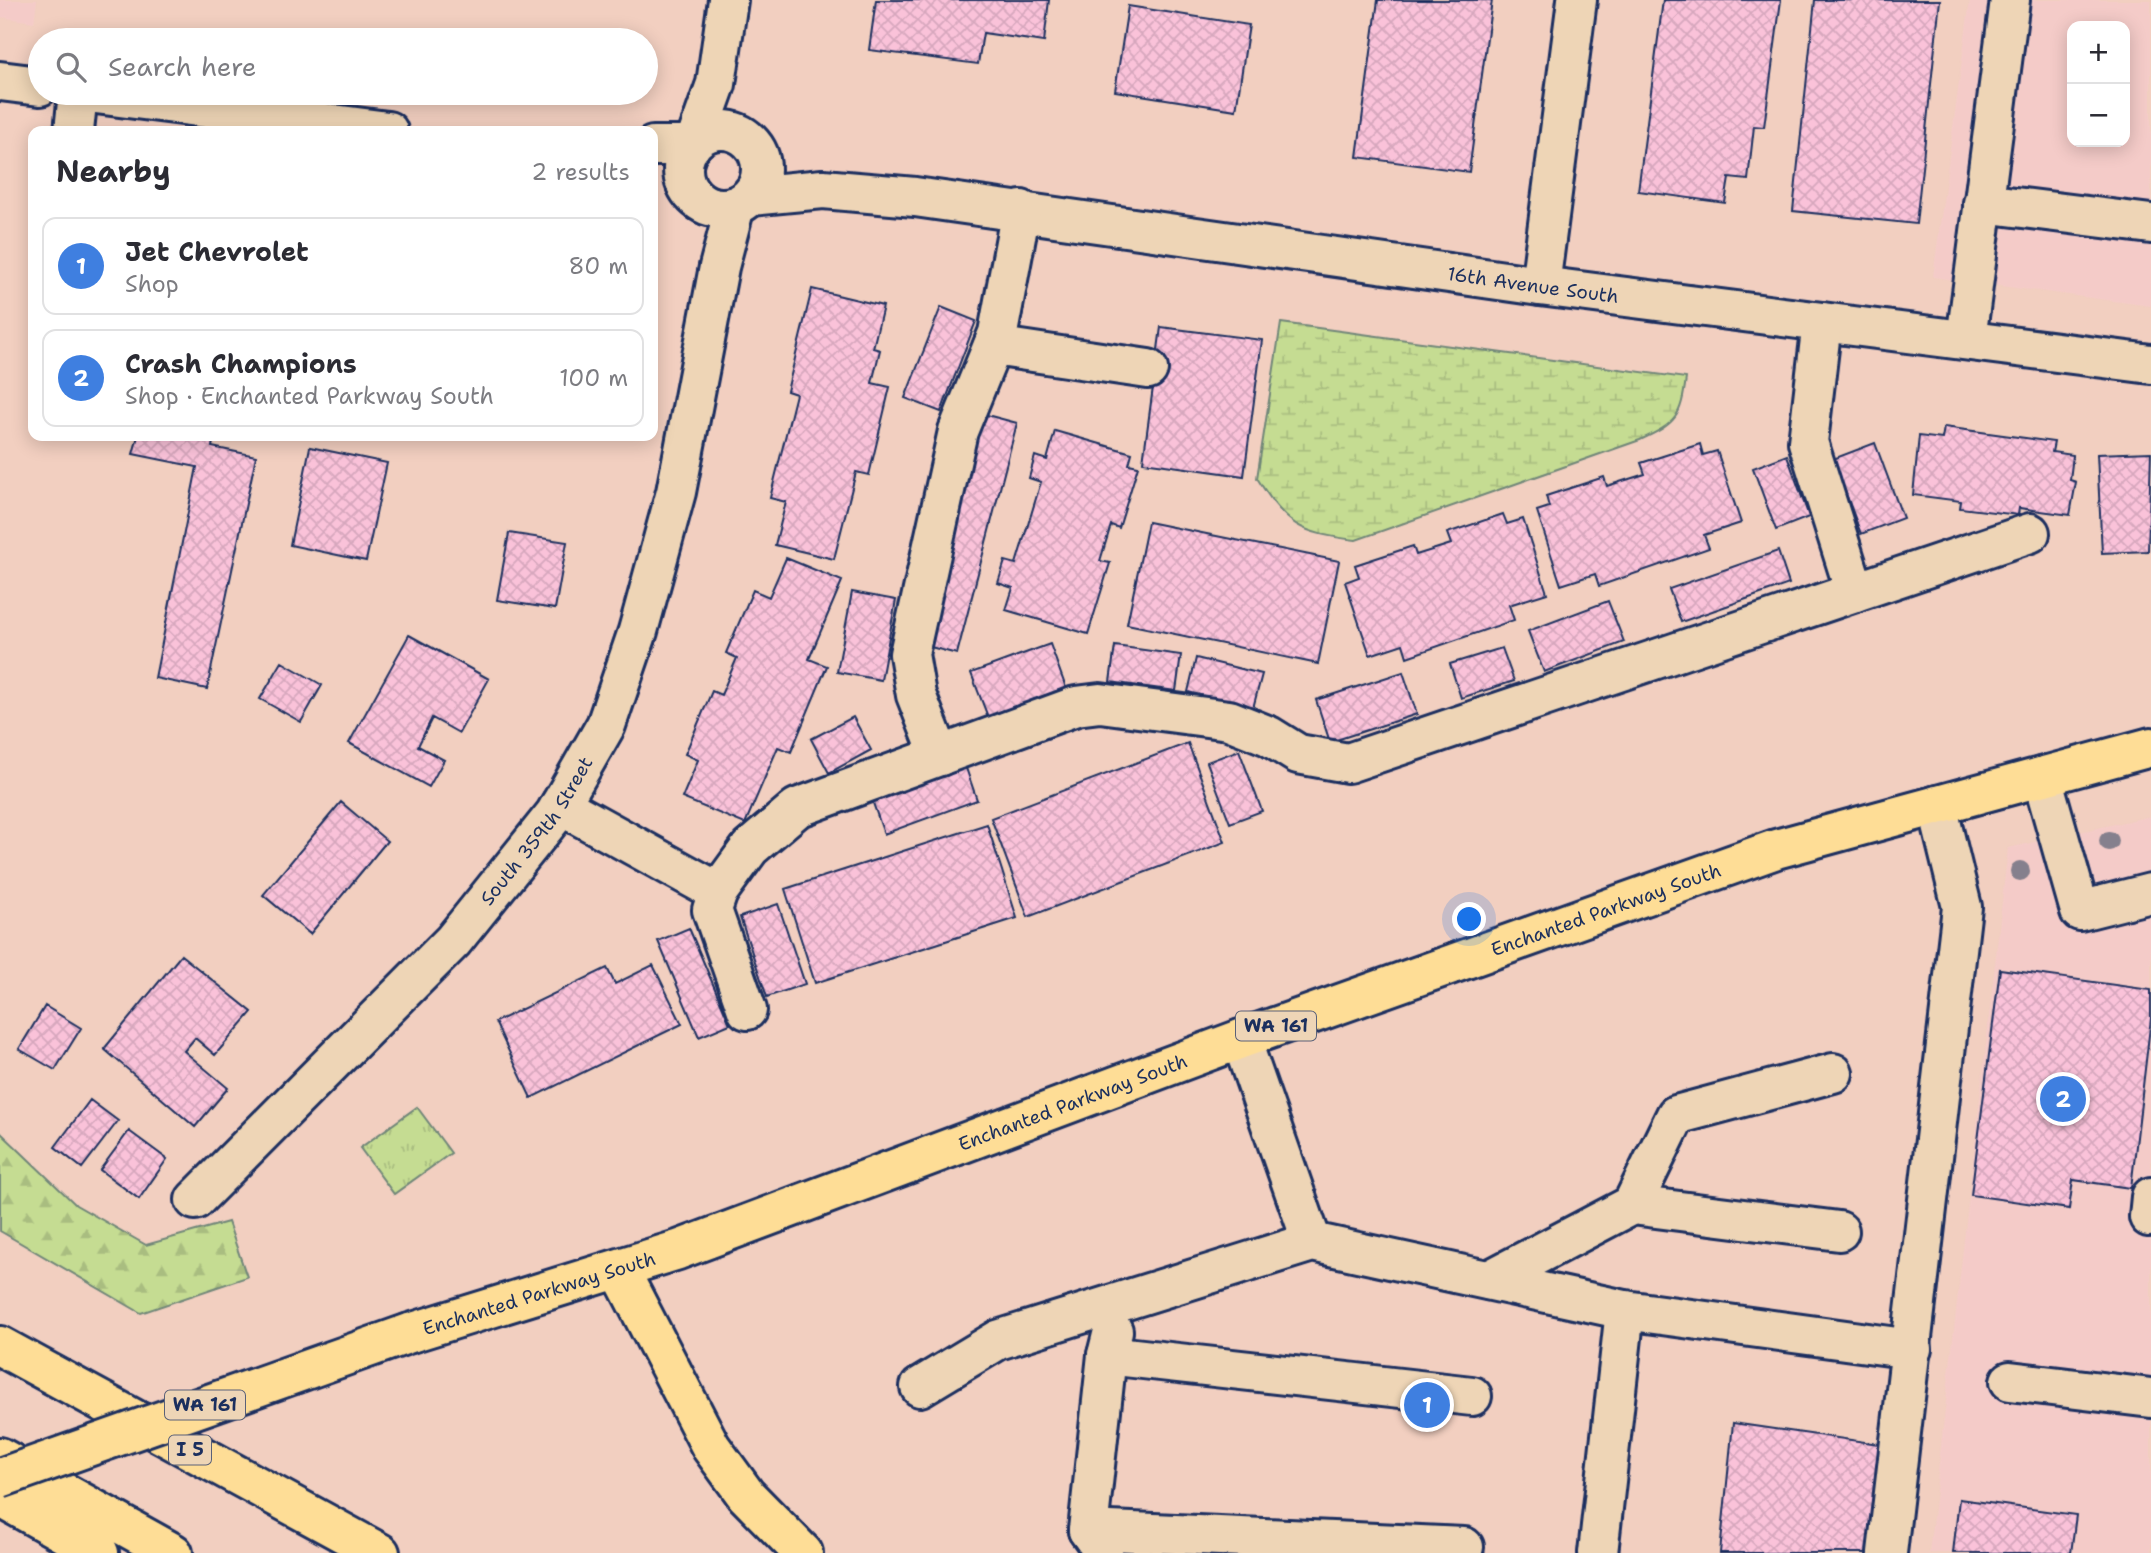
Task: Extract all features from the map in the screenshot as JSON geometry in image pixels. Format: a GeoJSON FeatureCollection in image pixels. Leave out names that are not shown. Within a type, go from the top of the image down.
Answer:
{"type":"FeatureCollection","features":[{"type":"Feature","properties":{"kind":"main road","name":"Enchanted Parkway South"},"geometry":{"type":"LineString","coordinates":[[0,1478],[410,1333],[720,1235],[1241,1039],[1776,849],[2151,747]]}},
{"type":"Feature","properties":{"kind":"main road"},"geometry":{"type":"LineString","coordinates":[[619,1269],[711,1447],[746,1495],[803,1553]]}},
{"type":"Feature","properties":{"kind":"main road","name":"I 5"},"geometry":{"type":"LineString","coordinates":[[0,1346],[380,1553]]}},
{"type":"Feature","properties":{"kind":"main road"},"geometry":{"type":"LineString","coordinates":[[0,1457],[173,1553]]}},
{"type":"Feature","properties":{"kind":"main road"},"geometry":{"type":"LineString","coordinates":[[0,1497],[99,1553]]}},
{"type":"Feature","properties":{"kind":"street"},"geometry":{"type":"LineString","coordinates":[[728,0],[716,84],[694,143],[682,166],[705,194],[760,178],[734,61],[738,0]]}},
{"type":"Feature","properties":{"kind":"street"},"geometry":{"type":"LineString","coordinates":[[1540,286],[1577,0]]}},
{"type":"Feature","properties":{"kind":"street"},"geometry":{"type":"LineString","coordinates":[[1966,340],[2010,0]]}},
{"type":"Feature","properties":{"kind":"street"},"geometry":{"type":"LineString","coordinates":[[0,81],[28,84]]}},
{"type":"Feature","properties":{"kind":"street"},"geometry":{"type":"LineString","coordinates":[[75,126],[77,105]]}},
{"type":"Feature","properties":{"kind":"street"},"geometry":{"type":"LineString","coordinates":[[183,105],[349,126]]}},
{"type":"Feature","properties":{"kind":"street"},"geometry":{"type":"LineString","coordinates":[[658,146],[694,143],[720,130],[752,147]]}},
{"type":"Feature","properties":{"kind":"street","name":"16th Avenue South"},"geometry":{"type":"LineString","coordinates":[[752,147],[806,172],[915,197]]}},
{"type":"Feature","properties":{"kind":"street","name":"16th Avenue South"},"geometry":{"type":"LineString","coordinates":[[705,194],[823,189],[915,197],[1540,286],[2151,364]]}},
{"type":"Feature","properties":{"kind":"street","name":"South 359th Street"},"geometry":{"type":"LineString","coordinates":[[195,1200],[453,941],[560,805],[606,725],[638,631],[676,492],[702,361],[705,194]]}},
{"type":"Feature","properties":{"kind":"street"},"geometry":{"type":"LineString","coordinates":[[1983,203],[2151,224]]}},
{"type":"Feature","properties":{"kind":"street"},"geometry":{"type":"LineString","coordinates":[[940,756],[916,695],[909,654],[958,431],[993,346],[1021,210]]}},
{"type":"Feature","properties":{"kind":"street"},"geometry":{"type":"LineString","coordinates":[[1822,322],[1808,442],[1855,592]]}},
{"type":"Feature","properties":{"kind":"street"},"geometry":{"type":"LineString","coordinates":[[993,346],[1148,369]]}},
{"type":"Feature","properties":{"kind":"street"},"geometry":{"type":"LineString","coordinates":[[747,1010],[712,910],[718,892],[750,848],[797,808],[1076,706],[1100,703],[1229,720],[1269,736],[1298,754],[1348,763],[2030,533]]}},
{"type":"Feature","properties":{"kind":"street"},"geometry":{"type":"LineString","coordinates":[[2042,777],[2080,911],[2151,893]]}},
{"type":"Feature","properties":{"kind":"street"},"geometry":{"type":"LineString","coordinates":[[560,805],[718,892]]}},
{"type":"Feature","properties":{"kind":"street"},"geometry":{"type":"LineString","coordinates":[[1887,1553],[1962,907],[1937,805]]}},
{"type":"Feature","properties":{"kind":"street"},"geometry":{"type":"LineString","coordinates":[[1241,1039],[1312,1242]]}},
{"type":"Feature","properties":{"kind":"street"},"geometry":{"type":"LineString","coordinates":[[1632,1205],[1676,1115],[1833,1073]]}},
{"type":"Feature","properties":{"kind":"street"},"geometry":{"type":"LineString","coordinates":[[1489,1280],[1632,1205],[1839,1231]]}},
{"type":"Feature","properties":{"kind":"street"},"geometry":{"type":"LineString","coordinates":[[920,1387],[998,1340],[1312,1242],[1625,1310],[1912,1349]]}},
{"type":"Feature","properties":{"kind":"street"},"geometry":{"type":"LineString","coordinates":[[1121,1301],[1107,1355],[1096,1541],[1464,1547]]}},
{"type":"Feature","properties":{"kind":"street"},"geometry":{"type":"LineString","coordinates":[[1598,1553],[1625,1310]]}},
{"type":"Feature","properties":{"kind":"street"},"geometry":{"type":"LineString","coordinates":[[1107,1355],[1472,1396]]}},
{"type":"Feature","properties":{"kind":"street"},"geometry":{"type":"LineString","coordinates":[[2010,1381],[2151,1398]]}},
{"type":"Feature","properties":{"kind":"shaded area"},"geometry":{"type":"Polygon","coordinates":[[[0,0],[37,0],[34,22],[0,17],[0,0]]]}},
{"type":"Feature","properties":{"kind":"shaded area"},"geometry":{"type":"Polygon","coordinates":[[[1970,0],[2151,0],[2151,306],[1933,277],[1970,0]]]}},
{"type":"Feature","properties":{"kind":"shaded area"},"geometry":{"type":"Polygon","coordinates":[[[2151,816],[2151,1553],[1929,1553],[2008,848],[2151,816]]]}},
{"type":"Feature","properties":{"kind":"green space"},"geometry":{"type":"Polygon","coordinates":[[[1281,323],[1686,378],[1682,402],[1675,417],[1662,429],[1640,440],[1356,540],[1321,534],[1296,524],[1277,507],[1257,478],[1281,323]]]}},
{"type":"Feature","properties":{"kind":"green space"},"geometry":{"type":"Polygon","coordinates":[[[417,1107],[451,1153],[394,1194],[360,1148],[417,1107]]]}},
{"type":"Feature","properties":{"kind":"green space"},"geometry":{"type":"Polygon","coordinates":[[[0,1132],[76,1205],[146,1245],[228,1222],[247,1277],[141,1313],[0,1231],[0,1132]]]}},
{"type":"Feature","properties":{"kind":"building"},"geometry":{"type":"Polygon","coordinates":[[[876,0],[1049,0],[1044,42],[983,33],[978,64],[869,50],[876,0]]]}},
{"type":"Feature","properties":{"kind":"building"},"geometry":{"type":"Polygon","coordinates":[[[1378,0],[1492,0],[1469,172],[1357,157],[1378,0]]]}},
{"type":"Feature","properties":{"kind":"building"},"geometry":{"type":"Polygon","coordinates":[[[1663,0],[1781,0],[1764,127],[1754,126],[1748,180],[1729,178],[1725,203],[1638,191],[1663,0]]]}},
{"type":"Feature","properties":{"kind":"building"},"geometry":{"type":"Polygon","coordinates":[[[1815,0],[1940,0],[1916,224],[1793,211],[1815,0]]]}},
{"type":"Feature","properties":{"kind":"building"},"geometry":{"type":"Polygon","coordinates":[[[1128,6],[1249,25],[1236,110],[1115,91],[1128,6]]]}},
{"type":"Feature","properties":{"kind":"building"},"geometry":{"type":"Polygon","coordinates":[[[812,289],[883,306],[873,348],[880,350],[872,383],[890,387],[869,475],[856,472],[834,559],[775,545],[786,502],[770,498],[796,394],[787,391],[812,289]]]}},
{"type":"Feature","properties":{"kind":"building"},"geometry":{"type":"Polygon","coordinates":[[[941,307],[976,321],[941,412],[905,398],[941,307]]]}},
{"type":"Feature","properties":{"kind":"building"},"geometry":{"type":"Polygon","coordinates":[[[1161,327],[1262,340],[1244,476],[1143,462],[1161,327]]]}},
{"type":"Feature","properties":{"kind":"building"},"geometry":{"type":"Polygon","coordinates":[[[983,414],[1017,423],[957,654],[923,645],[983,414]]]}},
{"type":"Feature","properties":{"kind":"building"},"geometry":{"type":"Polygon","coordinates":[[[1944,427],[2054,442],[2052,452],[2073,455],[2070,480],[2076,482],[2070,515],[2019,508],[2018,515],[1960,508],[1961,501],[1913,495],[1919,436],[1942,439],[1944,427]]]}},
{"type":"Feature","properties":{"kind":"building"},"geometry":{"type":"Polygon","coordinates":[[[1055,431],[1132,453],[1129,464],[1138,466],[1119,528],[1111,525],[1100,561],[1110,563],[1088,634],[1006,610],[1013,588],[998,583],[1005,561],[1016,564],[1041,482],[1029,478],[1035,456],[1047,460],[1055,431]]]}},
{"type":"Feature","properties":{"kind":"building"},"geometry":{"type":"Polygon","coordinates":[[[137,441],[213,441],[212,447],[256,456],[207,689],[155,678],[197,467],[133,454],[137,441]]]}},
{"type":"Feature","properties":{"kind":"building"},"geometry":{"type":"Polygon","coordinates":[[[1875,443],[1903,518],[1861,534],[1833,459],[1875,443]]]}},
{"type":"Feature","properties":{"kind":"building"},"geometry":{"type":"Polygon","coordinates":[[[1700,444],[1703,455],[1717,451],[1741,523],[1704,535],[1709,548],[1599,586],[1595,574],[1561,585],[1537,511],[1549,507],[1546,496],[1604,477],[1607,486],[1645,474],[1641,463],[1700,444]]]}},
{"type":"Feature","properties":{"kind":"building"},"geometry":{"type":"Polygon","coordinates":[[[310,447],[387,463],[366,561],[290,545],[310,447]]]}},
{"type":"Feature","properties":{"kind":"building"},"geometry":{"type":"Polygon","coordinates":[[[2151,452],[2148,551],[2102,553],[2097,454],[2151,452]]]}},
{"type":"Feature","properties":{"kind":"building"},"geometry":{"type":"Polygon","coordinates":[[[1787,455],[1809,517],[1776,530],[1753,468],[1787,455]]]}},
{"type":"Feature","properties":{"kind":"building"},"geometry":{"type":"Polygon","coordinates":[[[1503,514],[1507,524],[1523,519],[1547,593],[1509,605],[1514,620],[1407,657],[1403,644],[1370,655],[1345,582],[1359,577],[1355,565],[1413,546],[1416,555],[1451,544],[1447,533],[1503,514]]]}},
{"type":"Feature","properties":{"kind":"building"},"geometry":{"type":"Polygon","coordinates":[[[1148,522],[1339,561],[1318,664],[1127,624],[1148,522]]]}},
{"type":"Feature","properties":{"kind":"building"},"geometry":{"type":"Polygon","coordinates":[[[509,533],[567,542],[555,609],[497,600],[509,533]]]}},
{"type":"Feature","properties":{"kind":"building"},"geometry":{"type":"Polygon","coordinates":[[[1778,551],[1789,584],[1681,622],[1669,589],[1778,551]]]}},
{"type":"Feature","properties":{"kind":"building"},"geometry":{"type":"Polygon","coordinates":[[[786,558],[842,581],[809,659],[827,666],[791,752],[778,747],[745,824],[682,798],[698,760],[685,754],[712,691],[721,695],[737,658],[726,653],[753,590],[769,597],[786,558]]]}},
{"type":"Feature","properties":{"kind":"building"},"geometry":{"type":"Polygon","coordinates":[[[852,592],[896,600],[881,680],[837,672],[852,592]]]}},
{"type":"Feature","properties":{"kind":"building"},"geometry":{"type":"Polygon","coordinates":[[[1608,601],[1624,642],[1544,672],[1528,631],[1608,601]]]}},
{"type":"Feature","properties":{"kind":"building"},"geometry":{"type":"Polygon","coordinates":[[[409,635],[489,679],[459,733],[432,718],[418,746],[444,760],[429,787],[349,743],[409,635]]]}},
{"type":"Feature","properties":{"kind":"building"},"geometry":{"type":"Polygon","coordinates":[[[1050,644],[1066,688],[988,717],[971,673],[1050,644]]]}},
{"type":"Feature","properties":{"kind":"building"},"geometry":{"type":"Polygon","coordinates":[[[1115,646],[1181,655],[1176,691],[1110,682],[1115,646]]]}},
{"type":"Feature","properties":{"kind":"building"},"geometry":{"type":"Polygon","coordinates":[[[1502,648],[1514,681],[1461,698],[1450,664],[1502,648]]]}},
{"type":"Feature","properties":{"kind":"building"},"geometry":{"type":"Polygon","coordinates":[[[1196,658],[1262,674],[1253,708],[1188,692],[1196,658]]]}},
{"type":"Feature","properties":{"kind":"building"},"geometry":{"type":"Polygon","coordinates":[[[282,662],[322,685],[301,722],[260,699],[282,662]]]}},
{"type":"Feature","properties":{"kind":"building"},"geometry":{"type":"Polygon","coordinates":[[[1403,672],[1417,714],[1330,742],[1316,700],[1403,672]]]}},
{"type":"Feature","properties":{"kind":"building"},"geometry":{"type":"Polygon","coordinates":[[[853,717],[871,750],[829,773],[811,739],[853,717]]]}},
{"type":"Feature","properties":{"kind":"building"},"geometry":{"type":"Polygon","coordinates":[[[1188,743],[1225,842],[1028,917],[991,818],[1188,743]]]}},
{"type":"Feature","properties":{"kind":"building"},"geometry":{"type":"Polygon","coordinates":[[[1239,750],[1262,811],[1230,823],[1207,762],[1239,750]]]}},
{"type":"Feature","properties":{"kind":"building"},"geometry":{"type":"Polygon","coordinates":[[[966,768],[977,800],[884,834],[872,800],[966,768]]]}},
{"type":"Feature","properties":{"kind":"building"},"geometry":{"type":"Polygon","coordinates":[[[341,802],[387,841],[310,934],[263,895],[341,802]]]}},
{"type":"Feature","properties":{"kind":"building"},"geometry":{"type":"Polygon","coordinates":[[[987,824],[1017,918],[815,983],[785,889],[987,824]]]}},
{"type":"Feature","properties":{"kind":"building"},"geometry":{"type":"Polygon","coordinates":[[[778,904],[805,984],[767,997],[740,917],[778,904]]]}},
{"type":"Feature","properties":{"kind":"building"},"geometry":{"type":"Polygon","coordinates":[[[689,928],[730,1024],[699,1037],[658,941],[689,928]]]}},
{"type":"Feature","properties":{"kind":"building"},"geometry":{"type":"Polygon","coordinates":[[[181,955],[252,1012],[215,1055],[195,1038],[184,1051],[228,1088],[195,1127],[104,1049],[181,955]]]}},
{"type":"Feature","properties":{"kind":"building"},"geometry":{"type":"Polygon","coordinates":[[[653,965],[682,1024],[531,1098],[495,1022],[607,968],[615,984],[653,965]]]}},
{"type":"Feature","properties":{"kind":"building"},"geometry":{"type":"Polygon","coordinates":[[[2000,969],[2151,990],[2151,1018],[2131,1188],[2073,1180],[2069,1209],[1971,1195],[2000,969]]]}},
{"type":"Feature","properties":{"kind":"building"},"geometry":{"type":"Polygon","coordinates":[[[45,1006],[81,1028],[55,1070],[19,1049],[45,1006]]]}},
{"type":"Feature","properties":{"kind":"building"},"geometry":{"type":"Polygon","coordinates":[[[90,1100],[118,1121],[82,1168],[55,1147],[90,1100]]]}},
{"type":"Feature","properties":{"kind":"building"},"geometry":{"type":"Polygon","coordinates":[[[129,1131],[167,1159],[139,1199],[100,1170],[129,1131]]]}},
{"type":"Feature","properties":{"kind":"building"},"geometry":{"type":"Polygon","coordinates":[[[1733,1423],[1886,1445],[1871,1553],[1720,1553],[1733,1423]]]}},
{"type":"Feature","properties":{"kind":"building"},"geometry":{"type":"Polygon","coordinates":[[[1959,1499],[2076,1515],[2071,1553],[1953,1553],[1959,1499]]]}},
{"type":"Feature","properties":{"kind":"place","name":"Crash Champions"},"geometry":{"type":"Point","coordinates":[2063,1099]}},
{"type":"Feature","properties":{"kind":"place","name":"Jet Chevrolet"},"geometry":{"type":"Point","coordinates":[1427,1405]}}]}
